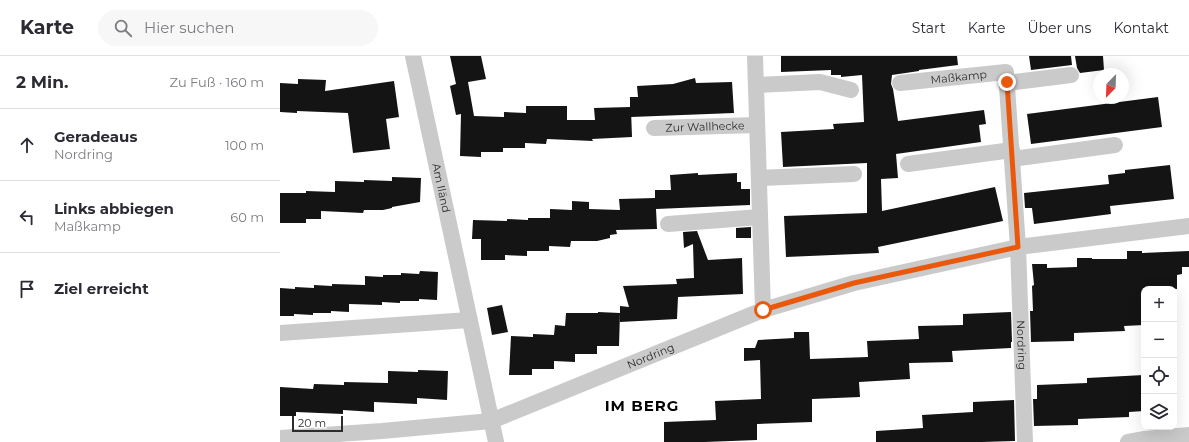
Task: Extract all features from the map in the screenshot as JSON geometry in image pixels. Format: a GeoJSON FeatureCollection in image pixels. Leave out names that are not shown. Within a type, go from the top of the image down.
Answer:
{"type":"FeatureCollection","features":[{"type":"Feature","properties":{"kind":"street","name":"Am Iländ"},"geometry":{"type":"LineString","coordinates":[[413,56],[496,442]]}},
{"type":"Feature","properties":{"kind":"street","name":"Zur Wallhecke"},"geometry":{"type":"LineString","coordinates":[[755,56],[763,310]]}},
{"type":"Feature","properties":{"kind":"street","name":"Maßkamp"},"geometry":{"type":"LineString","coordinates":[[900,83],[1006,72],[1007,82]]}},
{"type":"Feature","properties":{"kind":"street"},"geometry":{"type":"LineString","coordinates":[[1018,247],[1007,82],[1071,75]]}},
{"type":"Feature","properties":{"kind":"street"},"geometry":{"type":"LineString","coordinates":[[756,85],[820,82],[850,90]]}},
{"type":"Feature","properties":{"kind":"street","name":"Zur Wallhecke"},"geometry":{"type":"LineString","coordinates":[[654,128],[757,125]]}},
{"type":"Feature","properties":{"kind":"street"},"geometry":{"type":"LineString","coordinates":[[908,164],[1115,145]]}},
{"type":"Feature","properties":{"kind":"street"},"geometry":{"type":"LineString","coordinates":[[759,178],[854,174]]}},
{"type":"Feature","properties":{"kind":"street"},"geometry":{"type":"LineString","coordinates":[[668,224],[760,217]]}},
{"type":"Feature","properties":{"kind":"street","name":"Nordring"},"geometry":{"type":"LineString","coordinates":[[280,438],[382,431],[491,421],[763,310],[854,283],[1018,247],[1189,226]]}},
{"type":"Feature","properties":{"kind":"street","name":"Nordring"},"geometry":{"type":"LineString","coordinates":[[1018,247],[1025,442]]}},
{"type":"Feature","properties":{"kind":"street"},"geometry":{"type":"LineString","coordinates":[[280,333],[469,320]]}},
{"type":"Feature","properties":{"kind":"street"},"geometry":{"type":"LineString","coordinates":[[1128,442],[1189,435]]}},
{"type":"Feature","properties":{"kind":"building"},"geometry":{"type":"Polygon","coordinates":[[[450,56],[481,56],[486,79],[468,82],[474,116],[504,117],[504,112],[526,113],[526,106],[567,106],[567,120],[595,120],[594,108],[630,107],[630,97],[638,97],[637,86],[673,84],[695,78],[696,83],[732,82],[734,113],[631,117],[632,137],[592,139],[593,141],[547,139],[546,144],[525,143],[525,148],[503,148],[503,152],[481,152],[481,157],[460,156],[461,114],[456,115],[450,86],[456,84],[450,56]]]}},
{"type":"Feature","properties":{"kind":"building"},"geometry":{"type":"Polygon","coordinates":[[[781,56],[957,56],[958,65],[892,75],[891,84],[898,121],[984,110],[986,124],[979,125],[981,142],[896,154],[898,178],[881,179],[882,211],[995,187],[1003,221],[878,247],[879,253],[786,257],[784,216],[867,213],[867,163],[783,167],[781,132],[834,129],[833,124],[864,122],[862,75],[841,77],[841,75],[831,75],[831,70],[781,72],[781,56]]]}},
{"type":"Feature","properties":{"kind":"building"},"geometry":{"type":"Polygon","coordinates":[[[1029,56],[1071,56],[1072,65],[1031,70],[1029,56]]]}},
{"type":"Feature","properties":{"kind":"building"},"geometry":{"type":"Polygon","coordinates":[[[1075,56],[1103,56],[1104,68],[1093,68],[1093,71],[1080,73],[1077,68],[1075,56]]]}},
{"type":"Feature","properties":{"kind":"building"},"geometry":{"type":"Polygon","coordinates":[[[298,79],[326,80],[325,91],[394,81],[399,117],[386,119],[390,149],[353,153],[348,113],[297,111],[297,113],[280,112],[280,83],[298,84],[298,79]]]}},
{"type":"Feature","properties":{"kind":"building"},"geometry":{"type":"Polygon","coordinates":[[[1158,97],[1162,127],[1031,144],[1027,114],[1104,104],[1129,104],[1129,101],[1158,97]]]}},
{"type":"Feature","properties":{"kind":"building"},"geometry":{"type":"Polygon","coordinates":[[[1170,165],[1174,199],[1110,206],[1111,214],[1034,224],[1032,208],[1025,208],[1024,193],[1109,184],[1108,175],[1125,173],[1125,170],[1170,165]]]}},
{"type":"Feature","properties":{"kind":"building"},"geometry":{"type":"Polygon","coordinates":[[[698,173],[698,175],[737,173],[737,182],[741,182],[741,189],[750,189],[750,205],[656,209],[657,229],[616,230],[617,234],[610,235],[610,238],[597,241],[571,241],[570,247],[549,246],[549,251],[527,251],[527,256],[505,255],[505,260],[481,260],[481,239],[472,239],[473,220],[507,221],[507,219],[528,220],[528,218],[550,218],[550,209],[572,210],[572,201],[589,202],[589,209],[620,210],[619,199],[655,198],[655,190],[671,190],[670,175],[698,173]]]}},
{"type":"Feature","properties":{"kind":"building"},"geometry":{"type":"Polygon","coordinates":[[[392,177],[421,178],[420,202],[383,210],[364,210],[363,213],[321,211],[321,219],[306,219],[306,223],[280,223],[280,193],[306,193],[306,191],[335,192],[335,181],[392,181],[392,177]]]}},
{"type":"Feature","properties":{"kind":"building"},"geometry":{"type":"Polygon","coordinates":[[[751,227],[751,238],[736,238],[736,228],[751,227]]]}},
{"type":"Feature","properties":{"kind":"building"},"geometry":{"type":"Polygon","coordinates":[[[697,231],[708,260],[742,258],[743,294],[678,297],[677,319],[620,322],[620,306],[629,307],[623,286],[677,284],[676,279],[694,278],[693,244],[684,248],[683,232],[697,231]]]}},
{"type":"Feature","properties":{"kind":"building"},"geometry":{"type":"Polygon","coordinates":[[[1127,251],[1142,251],[1142,253],[1189,251],[1189,267],[1182,267],[1182,274],[1177,275],[1177,286],[1141,286],[1141,325],[1124,326],[1125,331],[1074,333],[1074,341],[1031,342],[1030,311],[1033,311],[1032,286],[1034,285],[1032,264],[1047,264],[1047,268],[1077,267],[1077,258],[1127,259],[1127,251]]]}},
{"type":"Feature","properties":{"kind":"building"},"geometry":{"type":"Polygon","coordinates":[[[420,271],[438,272],[437,300],[419,299],[419,301],[400,301],[400,303],[382,302],[382,305],[349,304],[349,312],[331,311],[331,313],[313,313],[313,315],[294,314],[294,316],[280,316],[280,288],[314,288],[314,285],[332,286],[332,284],[365,285],[365,276],[383,277],[383,275],[401,275],[401,273],[419,274],[420,271]]]}},
{"type":"Feature","properties":{"kind":"building"},"geometry":{"type":"Polygon","coordinates":[[[502,305],[508,332],[492,335],[487,308],[502,305]]]}},
{"type":"Feature","properties":{"kind":"building"},"geometry":{"type":"Polygon","coordinates":[[[1011,312],[1011,348],[952,351],[953,362],[909,363],[910,379],[859,382],[860,397],[812,399],[812,422],[757,424],[757,440],[664,442],[664,422],[716,420],[715,401],[761,399],[760,360],[744,361],[744,348],[755,348],[758,340],[794,338],[794,332],[809,332],[810,359],[868,357],[867,341],[919,339],[918,326],[963,325],[963,314],[1011,312]]]}},
{"type":"Feature","properties":{"kind":"building"},"geometry":{"type":"Polygon","coordinates":[[[566,313],[620,313],[619,346],[597,346],[597,354],[575,354],[575,362],[554,361],[554,369],[532,369],[532,375],[509,375],[511,336],[533,337],[533,334],[554,335],[555,325],[565,326],[566,313]]]}},
{"type":"Feature","properties":{"kind":"building"},"geometry":{"type":"Polygon","coordinates":[[[418,370],[448,371],[447,400],[417,398],[417,404],[374,402],[374,412],[343,410],[343,414],[296,412],[296,416],[280,416],[280,387],[313,389],[314,384],[344,385],[344,382],[388,383],[388,371],[418,372],[418,370]]]}},
{"type":"Feature","properties":{"kind":"building"},"geometry":{"type":"Polygon","coordinates":[[[1141,375],[1141,411],[1129,412],[1129,417],[1078,419],[1078,425],[1034,426],[1033,399],[1037,399],[1037,385],[1087,383],[1087,378],[1141,375]]]}},
{"type":"Feature","properties":{"kind":"building"},"geometry":{"type":"Polygon","coordinates":[[[1014,400],[1015,441],[876,442],[876,431],[923,428],[922,415],[973,412],[973,402],[1014,400]]]}},
{"type":"Feature","properties":{"kind":"district","name":"IM BERG"},"geometry":{"type":"Point","coordinates":[642,405]}},
{"type":"Feature","properties":{"kind":"route"},"geometry":{"type":"LineString","coordinates":[[763,310],[854,283],[1018,247],[1007,82]]}}]}
